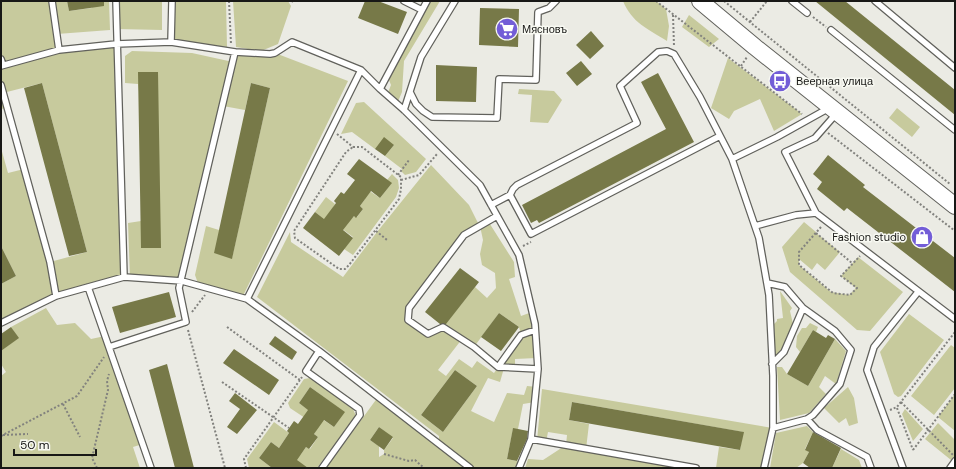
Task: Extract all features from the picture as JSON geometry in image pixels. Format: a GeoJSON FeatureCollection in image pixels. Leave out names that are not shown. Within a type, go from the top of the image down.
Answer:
{"type":"FeatureCollection","features":[{"type":"Feature","properties":{"kind":"street"},"geometry":{"type":"LineString","coordinates":[[700,1],[955,206]]}},
{"type":"Feature","properties":{"kind":"lane"},"geometry":{"type":"LineString","coordinates":[[52,1],[59,50]]}},
{"type":"Feature","properties":{"kind":"lane"},"geometry":{"type":"LineString","coordinates":[[116,1],[116,44],[124,277]]}},
{"type":"Feature","properties":{"kind":"lane"},"geometry":{"type":"LineString","coordinates":[[171,42],[172,1]]}},
{"type":"Feature","properties":{"kind":"lane"},"geometry":{"type":"LineString","coordinates":[[404,1],[422,10]]}},
{"type":"Feature","properties":{"kind":"lane"},"geometry":{"type":"LineString","coordinates":[[380,89],[426,1]]}},
{"type":"Feature","properties":{"kind":"lane"},"geometry":{"type":"LineString","coordinates":[[404,110],[421,57],[454,1]]}},
{"type":"Feature","properties":{"kind":"lane"},"geometry":{"type":"LineString","coordinates":[[410,92],[416,104],[432,117],[497,118],[499,79],[536,80],[538,12],[549,8],[556,1]]}},
{"type":"Feature","properties":{"kind":"lane"},"geometry":{"type":"LineString","coordinates":[[792,1],[807,13]]}},
{"type":"Feature","properties":{"kind":"lane"},"geometry":{"type":"LineString","coordinates":[[875,1],[955,68]]}},
{"type":"Feature","properties":{"kind":"lane"},"geometry":{"type":"LineString","coordinates":[[831,30],[955,130]]}},
{"type":"Feature","properties":{"kind":"lane"},"geometry":{"type":"LineString","coordinates":[[2,63],[59,50],[116,44],[171,42],[233,52],[270,54],[275,53],[292,42],[361,70],[480,185],[519,254],[535,324],[534,330],[538,369],[531,439],[519,468]]}},
{"type":"Feature","properties":{"kind":"lane"},"geometry":{"type":"LineString","coordinates":[[491,205],[510,195],[513,189],[518,185],[637,123],[620,86],[658,52],[667,51],[674,54],[700,98],[732,159],[759,238],[769,295],[774,428],[764,468]]}},
{"type":"Feature","properties":{"kind":"lane"},"geometry":{"type":"LineString","coordinates":[[109,348],[186,322],[179,288],[182,281],[233,52]]}},
{"type":"Feature","properties":{"kind":"lane"},"geometry":{"type":"LineString","coordinates":[[247,299],[361,70]]}},
{"type":"Feature","properties":{"kind":"lane"},"geometry":{"type":"LineString","coordinates":[[1,85],[50,262],[56,296]]}},
{"type":"Feature","properties":{"kind":"lane"},"geometry":{"type":"LineString","coordinates":[[732,159],[834,110]]}},
{"type":"Feature","properties":{"kind":"lane"},"geometry":{"type":"LineString","coordinates":[[834,110],[816,138],[785,152],[816,214],[955,319]]}},
{"type":"Feature","properties":{"kind":"lane"},"geometry":{"type":"LineString","coordinates":[[510,195],[531,234],[720,136]]}},
{"type":"Feature","properties":{"kind":"lane"},"geometry":{"type":"LineString","coordinates":[[755,226],[796,215],[816,214]]}},
{"type":"Feature","properties":{"kind":"lane"},"geometry":{"type":"LineString","coordinates":[[497,216],[464,235],[409,308],[408,320],[428,334],[443,327],[474,347],[498,367],[538,369]]}},
{"type":"Feature","properties":{"kind":"lane"},"geometry":{"type":"LineString","coordinates":[[1,323],[56,296],[124,277],[182,281],[247,299],[319,351],[470,468]]}},
{"type":"Feature","properties":{"kind":"lane"},"geometry":{"type":"LineString","coordinates":[[767,283],[785,287],[803,308],[835,331],[851,350],[840,384],[813,415],[807,419],[774,428]]}},
{"type":"Feature","properties":{"kind":"lane"},"geometry":{"type":"LineString","coordinates":[[88,287],[151,468]]}},
{"type":"Feature","properties":{"kind":"lane"},"geometry":{"type":"LineString","coordinates":[[903,468],[867,370],[874,347],[918,292]]}},
{"type":"Feature","properties":{"kind":"lane"},"geometry":{"type":"LineString","coordinates":[[772,364],[784,352],[803,308]]}},
{"type":"Feature","properties":{"kind":"lane"},"geometry":{"type":"LineString","coordinates":[[498,367],[521,335],[534,330]]}},
{"type":"Feature","properties":{"kind":"lane"},"geometry":{"type":"LineString","coordinates":[[319,351],[306,371],[359,409],[360,415],[322,468]]}},
{"type":"Feature","properties":{"kind":"lane"},"geometry":{"type":"LineString","coordinates":[[807,419],[817,430],[867,457],[871,468]]}},
{"type":"Feature","properties":{"kind":"lane"},"geometry":{"type":"LineString","coordinates":[[531,439],[696,468]]}},
{"type":"Feature","properties":{"kind":"lane"},"geometry":{"type":"LineString","coordinates":[[950,468],[955,461]]}},
{"type":"Feature","properties":{"kind":"path"},"geometry":{"type":"LineString","coordinates":[[229,1],[233,52]]}},
{"type":"Feature","properties":{"kind":"path"},"geometry":{"type":"LineString","coordinates":[[724,1],[955,188]]}},
{"type":"Feature","properties":{"kind":"path"},"geometry":{"type":"LineString","coordinates":[[750,22],[767,1]]}},
{"type":"Feature","properties":{"kind":"path"},"geometry":{"type":"LineString","coordinates":[[807,13],[831,30]]}},
{"type":"Feature","properties":{"kind":"path"},"geometry":{"type":"LineString","coordinates":[[673,14],[674,54]]}},
{"type":"Feature","properties":{"kind":"path"},"geometry":{"type":"LineString","coordinates":[[332,129],[353,147]]}},
{"type":"Feature","properties":{"kind":"path"},"geometry":{"type":"LineString","coordinates":[[353,147],[362,147],[398,175],[401,177],[399,199],[345,269],[339,269],[295,238],[294,231],[346,152],[353,147]]}},
{"type":"Feature","properties":{"kind":"path"},"geometry":{"type":"LineString","coordinates":[[401,180],[419,176],[442,148]]}},
{"type":"Feature","properties":{"kind":"path"},"geometry":{"type":"LineString","coordinates":[[398,175],[409,160]]}},
{"type":"Feature","properties":{"kind":"path"},"geometry":{"type":"LineString","coordinates":[[821,227],[799,252],[799,265],[833,293],[850,295],[857,288],[841,276],[860,255]]}},
{"type":"Feature","properties":{"kind":"path"},"geometry":{"type":"LineString","coordinates":[[375,230],[387,240]]}},
{"type":"Feature","properties":{"kind":"path"},"geometry":{"type":"LineString","coordinates":[[816,233],[852,263]]}},
{"type":"Feature","properties":{"kind":"path"},"geometry":{"type":"LineString","coordinates":[[209,289],[186,322],[226,468]]}},
{"type":"Feature","properties":{"kind":"path"},"geometry":{"type":"LineString","coordinates":[[227,328],[300,380]]}},
{"type":"Feature","properties":{"kind":"path"},"geometry":{"type":"LineString","coordinates":[[883,413],[897,407],[955,332]]}},
{"type":"Feature","properties":{"kind":"path"},"geometry":{"type":"LineString","coordinates":[[1,436],[77,396],[109,348]]}},
{"type":"Feature","properties":{"kind":"path"},"geometry":{"type":"LineString","coordinates":[[97,468],[92,458],[108,390],[107,381],[113,359]]}},
{"type":"Feature","properties":{"kind":"path"},"geometry":{"type":"LineString","coordinates":[[246,468],[244,459],[306,371]]}},
{"type":"Feature","properties":{"kind":"path"},"geometry":{"type":"LineString","coordinates":[[222,382],[289,428]]}},
{"type":"Feature","properties":{"kind":"path"},"geometry":{"type":"LineString","coordinates":[[897,407],[913,450],[955,394]]}},
{"type":"Feature","properties":{"kind":"path"},"geometry":{"type":"LineString","coordinates":[[901,402],[955,457]]}},
{"type":"Feature","properties":{"kind":"path"},"geometry":{"type":"LineString","coordinates":[[63,404],[80,437]]}},
{"type":"Feature","properties":{"kind":"path"},"geometry":{"type":"LineString","coordinates":[[1,436],[28,434]]}},
{"type":"Feature","properties":{"kind":"path"},"geometry":{"type":"LineString","coordinates":[[384,454],[409,461],[415,460],[424,468]]}},
{"type":"Feature","properties":{"kind":"green space"},"geometry":{"type":"Polygon","coordinates":[[[1,1],[67,1],[69,11],[92,8],[92,1],[109,1],[110,30],[57,34],[59,49],[116,44],[124,277],[56,296],[1,323],[1,284],[16,276],[1,246],[1,148],[8,173],[24,169],[50,262],[87,252],[42,83],[3,93],[7,108],[1,109],[1,1]]]}},
{"type":"Feature","properties":{"kind":"green space"},"geometry":{"type":"Polygon","coordinates":[[[116,1],[162,1],[162,30],[116,29],[116,1]]]}},
{"type":"Feature","properties":{"kind":"green space"},"geometry":{"type":"Polygon","coordinates":[[[175,1],[226,1],[227,47],[174,40],[175,1]]]}},
{"type":"Feature","properties":{"kind":"green space"},"geometry":{"type":"Polygon","coordinates":[[[233,1],[288,1],[291,6],[278,44],[261,51],[236,47],[233,1]]]}},
{"type":"Feature","properties":{"kind":"green space"},"geometry":{"type":"Polygon","coordinates":[[[429,1],[440,1],[404,61],[402,92],[397,104],[387,95],[391,85],[387,75],[429,1]]]}},
{"type":"Feature","properties":{"kind":"green space"},"geometry":{"type":"Polygon","coordinates":[[[623,1],[656,1],[666,9],[669,26],[667,41],[641,25],[631,15],[623,1]]]}},
{"type":"Feature","properties":{"kind":"green space"},"geometry":{"type":"Polygon","coordinates":[[[689,15],[719,39],[709,47],[682,27],[689,15]]]}},
{"type":"Feature","properties":{"kind":"green space"},"geometry":{"type":"Polygon","coordinates":[[[132,51],[192,53],[233,62],[235,52],[275,53],[348,81],[242,298],[199,286],[195,275],[206,226],[219,230],[232,258],[270,88],[251,83],[245,110],[223,106],[182,281],[130,277],[128,223],[141,221],[141,248],[160,248],[138,84],[125,83],[125,56],[132,51]]]}},
{"type":"Feature","properties":{"kind":"green space"},"geometry":{"type":"Polygon","coordinates":[[[728,58],[802,114],[774,131],[760,99],[734,111],[729,119],[711,108],[728,58]]]}},
{"type":"Feature","properties":{"kind":"green space"},"geometry":{"type":"Polygon","coordinates":[[[519,89],[554,91],[562,100],[548,123],[530,122],[532,95],[518,94],[519,89]]]}},
{"type":"Feature","properties":{"kind":"green space"},"geometry":{"type":"Polygon","coordinates":[[[364,102],[426,159],[416,172],[405,175],[401,171],[402,169],[385,156],[394,145],[375,149],[352,132],[341,134],[356,103],[364,102]]]}},
{"type":"Feature","properties":{"kind":"green space"},"geometry":{"type":"Polygon","coordinates":[[[897,108],[920,127],[912,137],[889,118],[897,108]]]}},
{"type":"Feature","properties":{"kind":"green space"},"geometry":{"type":"Polygon","coordinates":[[[431,165],[469,205],[479,225],[462,233],[407,307],[406,322],[408,320],[428,334],[443,327],[475,287],[487,298],[496,288],[495,273],[482,265],[480,254],[483,240],[480,226],[488,221],[514,262],[515,277],[509,279],[521,316],[532,312],[537,358],[515,359],[515,368],[504,368],[500,382],[488,378],[471,411],[494,422],[507,393],[524,395],[527,386],[537,387],[535,402],[523,404],[518,429],[513,429],[507,459],[522,462],[519,468],[326,468],[378,397],[439,443],[439,436],[257,297],[290,232],[291,242],[343,277],[431,165]],[[499,313],[474,347],[462,339],[438,370],[446,376],[459,359],[472,368],[477,361],[494,373],[521,335],[519,327],[499,313]],[[455,370],[421,415],[443,432],[477,386],[455,370]],[[379,427],[370,440],[379,446],[379,457],[384,454],[384,450],[393,438],[379,427]]]}},
{"type":"Feature","properties":{"kind":"green space"},"geometry":{"type":"Polygon","coordinates":[[[392,174],[398,180],[399,188],[396,197],[353,255],[344,249],[353,237],[341,228],[354,216],[357,217],[363,209],[360,206],[365,199],[363,197],[368,190],[380,198],[391,184],[387,180],[392,174]]]}},
{"type":"Feature","properties":{"kind":"green space"},"geometry":{"type":"Polygon","coordinates":[[[326,197],[335,204],[326,221],[315,212],[326,197]]]}},
{"type":"Feature","properties":{"kind":"green space"},"geometry":{"type":"Polygon","coordinates":[[[804,222],[840,252],[825,270],[817,263],[812,270],[799,259],[799,265],[831,292],[849,295],[856,288],[841,276],[858,257],[903,292],[870,331],[857,330],[790,272],[782,247],[804,222]]]}},
{"type":"Feature","properties":{"kind":"green space"},"geometry":{"type":"Polygon","coordinates":[[[780,291],[792,308],[790,311],[793,324],[783,351],[778,356],[775,353],[774,324],[777,319],[783,318],[780,291]]]}},
{"type":"Feature","properties":{"kind":"green space"},"geometry":{"type":"Polygon","coordinates":[[[46,308],[57,325],[75,323],[91,339],[105,336],[143,444],[133,447],[140,468],[1,468],[1,376],[6,372],[1,364],[1,351],[18,338],[11,327],[46,308]]]}},
{"type":"Feature","properties":{"kind":"green space"},"geometry":{"type":"Polygon","coordinates":[[[909,314],[944,340],[901,396],[898,397],[894,394],[880,352],[909,314]]]}},
{"type":"Feature","properties":{"kind":"green space"},"geometry":{"type":"Polygon","coordinates":[[[810,323],[818,327],[816,332],[813,330],[800,352],[796,347],[797,336],[802,328],[806,328],[810,323]]]}},
{"type":"Feature","properties":{"kind":"green space"},"geometry":{"type":"Polygon","coordinates":[[[835,339],[846,351],[836,384],[825,376],[819,387],[826,394],[809,413],[780,420],[777,367],[782,367],[787,374],[808,386],[835,339]]]}},
{"type":"Feature","properties":{"kind":"green space"},"geometry":{"type":"Polygon","coordinates":[[[951,345],[955,348],[955,388],[934,415],[911,396],[951,345]]]}},
{"type":"Feature","properties":{"kind":"green space"},"geometry":{"type":"Polygon","coordinates":[[[310,378],[353,409],[356,416],[317,468],[306,468],[295,459],[306,447],[310,449],[318,437],[314,434],[322,419],[334,427],[344,412],[310,387],[299,403],[310,411],[305,418],[290,408],[288,403],[304,379],[310,378]]]}},
{"type":"Feature","properties":{"kind":"green space"},"geometry":{"type":"Polygon","coordinates":[[[848,387],[854,398],[858,423],[849,426],[846,418],[839,423],[824,408],[848,387]]]}},
{"type":"Feature","properties":{"kind":"green space"},"geometry":{"type":"Polygon","coordinates":[[[542,389],[773,428],[764,468],[716,468],[719,447],[740,450],[743,432],[572,402],[569,420],[589,424],[586,449],[668,463],[667,468],[525,468],[528,459],[543,460],[566,445],[567,435],[548,432],[546,442],[537,440],[542,389]]]}},
{"type":"Feature","properties":{"kind":"green space"},"geometry":{"type":"Polygon","coordinates":[[[955,394],[955,431],[938,417],[955,394]]]}},
{"type":"Feature","properties":{"kind":"green space"},"geometry":{"type":"Polygon","coordinates":[[[905,409],[923,429],[913,441],[902,414],[905,409]]]}},
{"type":"Feature","properties":{"kind":"green space"},"geometry":{"type":"Polygon","coordinates":[[[274,422],[289,433],[279,448],[271,442],[259,458],[272,468],[249,468],[247,459],[274,422]]]}},
{"type":"Feature","properties":{"kind":"green space"},"geometry":{"type":"Polygon","coordinates":[[[938,423],[955,440],[955,456],[951,460],[925,439],[938,423]]]}},
{"type":"Feature","properties":{"kind":"green space"},"geometry":{"type":"Polygon","coordinates":[[[807,426],[813,432],[805,449],[809,452],[803,463],[796,468],[770,468],[776,433],[807,426]]]}},
{"type":"Feature","properties":{"kind":"green space"},"geometry":{"type":"Polygon","coordinates":[[[841,449],[859,460],[862,468],[832,468],[841,449]]]}},
{"type":"Feature","properties":{"kind":"building"},"geometry":{"type":"Polygon","coordinates":[[[67,1],[104,1],[104,6],[69,11],[67,1]]]}},
{"type":"Feature","properties":{"kind":"building"},"geometry":{"type":"Polygon","coordinates":[[[365,1],[378,1],[407,12],[398,34],[358,18],[365,1]]]}},
{"type":"Feature","properties":{"kind":"building"},"geometry":{"type":"Polygon","coordinates":[[[815,1],[845,1],[955,90],[955,115],[815,1]]]}},
{"type":"Feature","properties":{"kind":"building"},"geometry":{"type":"Polygon","coordinates":[[[480,8],[519,9],[518,47],[479,45],[480,8]]]}},
{"type":"Feature","properties":{"kind":"building"},"geometry":{"type":"Polygon","coordinates":[[[591,31],[604,46],[590,59],[576,45],[591,31]]]}},
{"type":"Feature","properties":{"kind":"building"},"geometry":{"type":"Polygon","coordinates":[[[581,61],[592,74],[577,86],[566,73],[581,61]]]}},
{"type":"Feature","properties":{"kind":"building"},"geometry":{"type":"Polygon","coordinates":[[[436,65],[477,67],[476,102],[436,101],[436,65]]]}},
{"type":"Feature","properties":{"kind":"building"},"geometry":{"type":"Polygon","coordinates":[[[138,72],[158,72],[161,248],[141,248],[138,72]]]}},
{"type":"Feature","properties":{"kind":"building"},"geometry":{"type":"Polygon","coordinates":[[[658,73],[694,142],[539,223],[537,220],[531,223],[522,205],[666,129],[641,82],[658,73]]]}},
{"type":"Feature","properties":{"kind":"building"},"geometry":{"type":"Polygon","coordinates":[[[42,83],[87,252],[69,256],[24,88],[42,83]]]}},
{"type":"Feature","properties":{"kind":"building"},"geometry":{"type":"Polygon","coordinates":[[[251,83],[270,88],[232,259],[214,253],[251,83]]]}},
{"type":"Feature","properties":{"kind":"building"},"geometry":{"type":"Polygon","coordinates":[[[384,137],[394,145],[385,156],[375,149],[384,137]]]}},
{"type":"Feature","properties":{"kind":"building"},"geometry":{"type":"Polygon","coordinates":[[[828,155],[865,185],[863,187],[955,258],[955,292],[847,208],[844,211],[817,189],[822,182],[813,174],[828,155]]]}},
{"type":"Feature","properties":{"kind":"building"},"geometry":{"type":"Polygon","coordinates":[[[359,159],[392,183],[380,198],[371,191],[360,206],[363,209],[356,218],[354,216],[343,230],[353,238],[339,256],[303,228],[315,212],[324,219],[336,203],[334,201],[341,192],[344,194],[355,180],[347,174],[359,159]]]}},
{"type":"Feature","properties":{"kind":"building"},"geometry":{"type":"Polygon","coordinates":[[[1,246],[16,276],[1,284],[1,246]]]}},
{"type":"Feature","properties":{"kind":"building"},"geometry":{"type":"Polygon","coordinates":[[[460,268],[479,282],[446,324],[440,324],[425,312],[460,268]]]}},
{"type":"Feature","properties":{"kind":"building"},"geometry":{"type":"Polygon","coordinates":[[[169,292],[176,317],[120,333],[112,307],[169,292]]]}},
{"type":"Feature","properties":{"kind":"building"},"geometry":{"type":"Polygon","coordinates":[[[499,313],[519,327],[501,351],[481,337],[499,313]]]}},
{"type":"Feature","properties":{"kind":"building"},"geometry":{"type":"Polygon","coordinates":[[[11,327],[19,338],[1,351],[1,334],[11,327]]]}},
{"type":"Feature","properties":{"kind":"building"},"geometry":{"type":"Polygon","coordinates":[[[813,330],[826,338],[828,335],[835,339],[808,386],[787,374],[813,330]]]}},
{"type":"Feature","properties":{"kind":"building"},"geometry":{"type":"Polygon","coordinates":[[[275,336],[297,352],[292,360],[269,344],[275,336]]]}},
{"type":"Feature","properties":{"kind":"building"},"geometry":{"type":"Polygon","coordinates":[[[234,349],[279,380],[269,395],[223,363],[234,349]]]}},
{"type":"Feature","properties":{"kind":"building"},"geometry":{"type":"Polygon","coordinates":[[[167,364],[194,468],[175,468],[149,370],[167,364]]]}},
{"type":"Feature","properties":{"kind":"building"},"geometry":{"type":"Polygon","coordinates":[[[455,370],[477,386],[443,432],[421,415],[455,370]]]}},
{"type":"Feature","properties":{"kind":"building"},"geometry":{"type":"Polygon","coordinates":[[[310,387],[345,412],[334,427],[324,420],[314,434],[318,437],[309,449],[306,447],[297,460],[308,468],[272,468],[259,458],[271,442],[279,448],[289,433],[287,431],[294,421],[298,424],[308,410],[299,403],[310,387]]]}},
{"type":"Feature","properties":{"kind":"building"},"geometry":{"type":"Polygon","coordinates":[[[235,393],[257,410],[237,434],[227,427],[240,409],[229,401],[235,393]]]}},
{"type":"Feature","properties":{"kind":"building"},"geometry":{"type":"Polygon","coordinates":[[[572,402],[744,432],[740,450],[569,420],[572,402]]]}},
{"type":"Feature","properties":{"kind":"building"},"geometry":{"type":"Polygon","coordinates":[[[379,427],[393,437],[384,450],[370,440],[379,427]]]}},
{"type":"Feature","properties":{"kind":"building"},"geometry":{"type":"Polygon","coordinates":[[[513,428],[528,431],[527,439],[517,461],[507,459],[513,428]]]}},
{"type":"Feature","properties":{"kind":"building"},"geometry":{"type":"Polygon","coordinates":[[[813,432],[841,448],[832,468],[810,468],[803,463],[809,452],[805,450],[813,432]]]}},
{"type":"Feature","properties":{"kind":"place","name":"Мясновъ"},"geometry":{"type":"Point","coordinates":[507,29]}},
{"type":"Feature","properties":{"kind":"place","name":"Веерная улица"},"geometry":{"type":"Point","coordinates":[780,81]}},
{"type":"Feature","properties":{"kind":"place","name":"Fashion studio"},"geometry":{"type":"Point","coordinates":[922,237]}}]}
